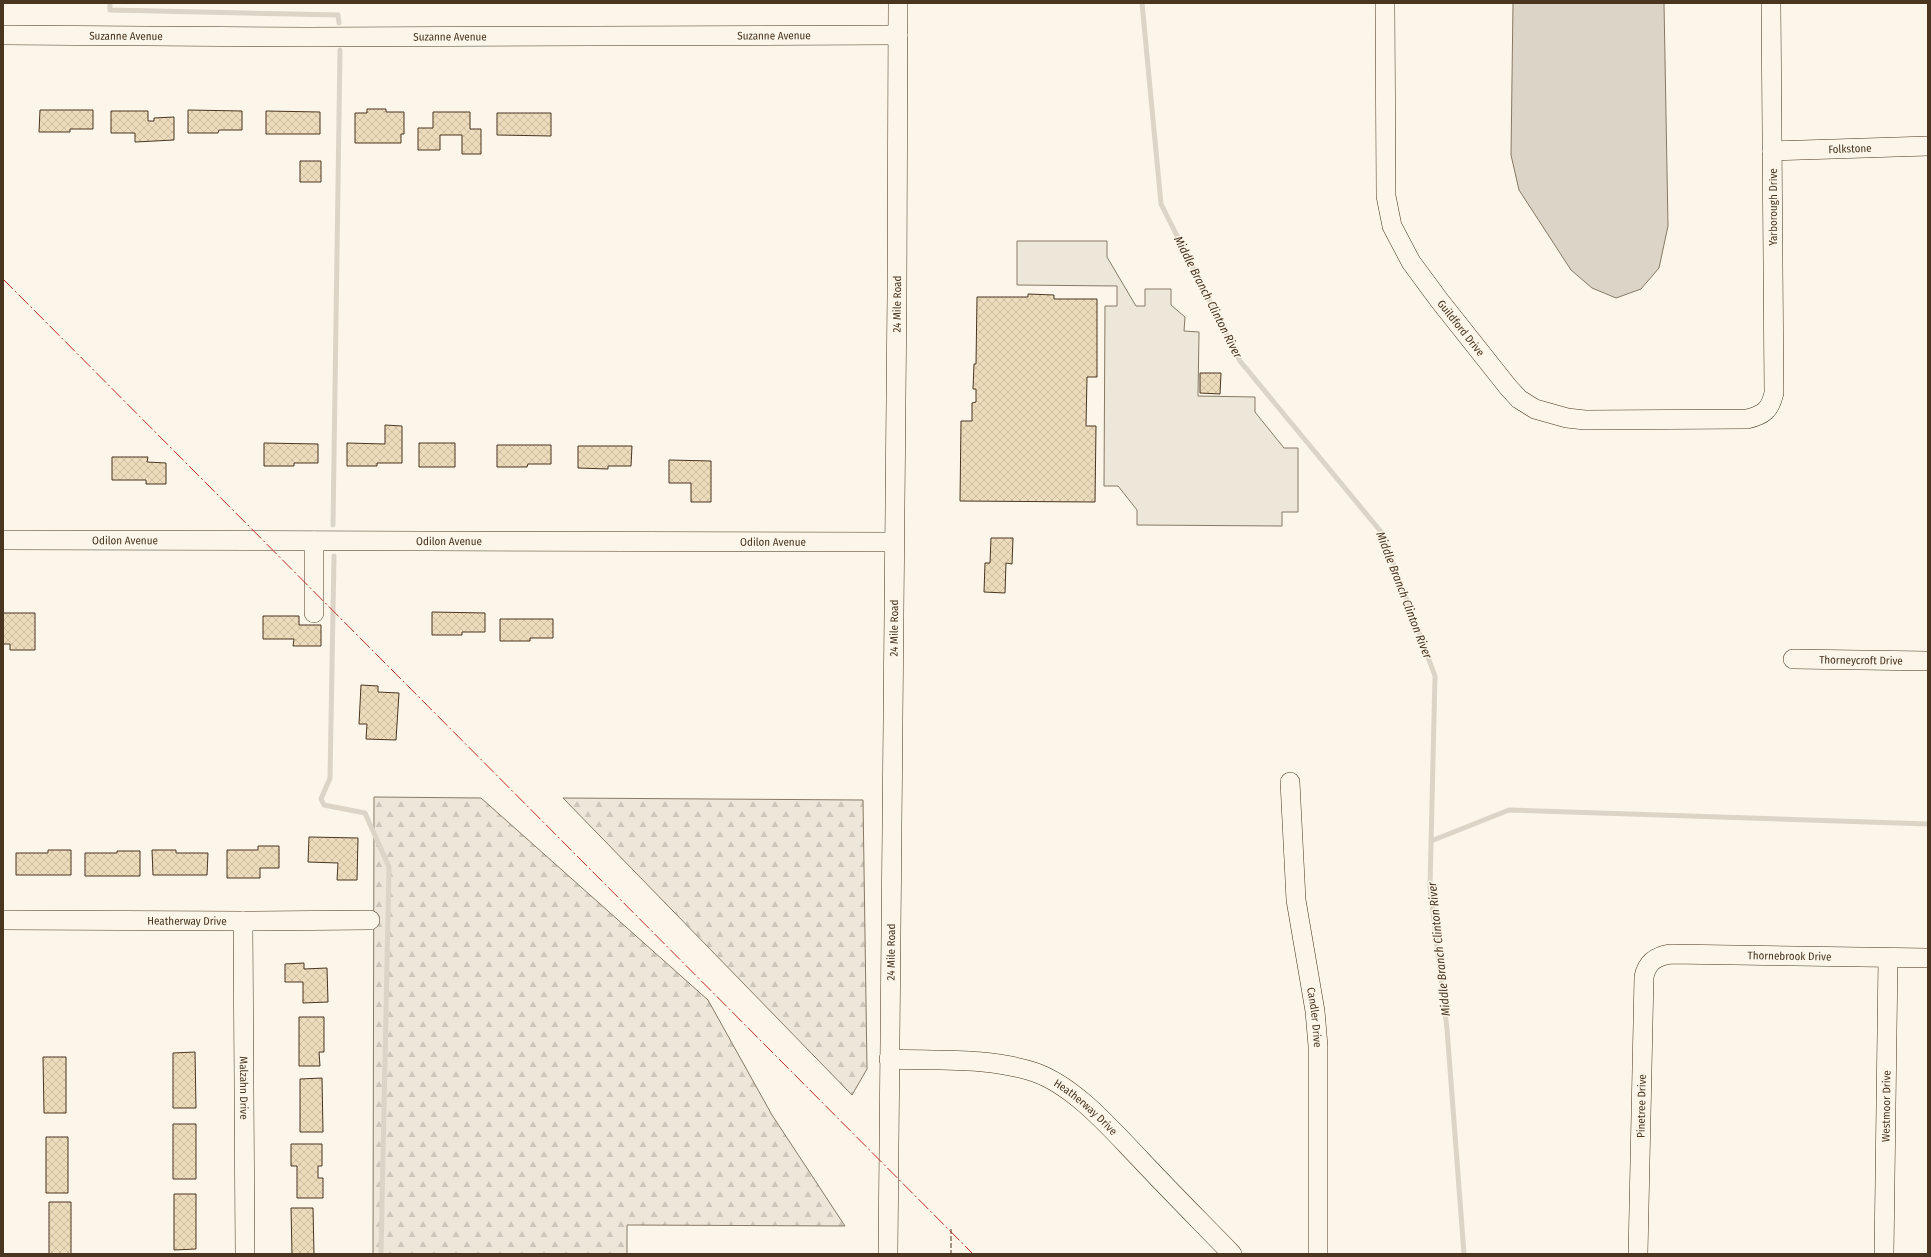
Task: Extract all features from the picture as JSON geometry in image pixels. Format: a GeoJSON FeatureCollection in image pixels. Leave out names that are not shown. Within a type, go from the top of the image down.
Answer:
{"type":"FeatureCollection","features":[{"type":"Feature","properties":{"kind":"street","name":"24 Mile Road"},"geometry":{"type":"LineString","coordinates":[[888,1254],[894,542],[898,293],[898,3]]}},
{"type":"Feature","properties":{"kind":"street","name":"Guildford Drive"},"geometry":{"type":"LineString","coordinates":[[1385,3],[1386,196],[1392,226],[1411,262],[1508,387],[1519,399],[1535,410],[1549,415],[1585,420],[1747,418],[1757,417],[1768,410]]}},
{"type":"Feature","properties":{"kind":"street","name":"Yarborough Drive"},"geometry":{"type":"LineString","coordinates":[[1768,410],[1774,394],[1771,3]]}},
{"type":"Feature","properties":{"kind":"street","name":"Suzanne Avenue"},"geometry":{"type":"LineString","coordinates":[[3,34],[308,37],[898,35]]}},
{"type":"Feature","properties":{"kind":"street","name":"Folkstone"},"geometry":{"type":"LineString","coordinates":[[1772,151],[1928,146]]}},
{"type":"Feature","properties":{"kind":"street","name":"Odilon Avenue"},"geometry":{"type":"LineString","coordinates":[[3,540],[314,542],[894,542]]}},
{"type":"Feature","properties":{"kind":"street"},"geometry":{"type":"LineString","coordinates":[[314,542],[314,613]]}},
{"type":"Feature","properties":{"kind":"street","name":"Thorneycroft Drive"},"geometry":{"type":"LineString","coordinates":[[1794,659],[1928,662]]}},
{"type":"Feature","properties":{"kind":"street","name":"Candler Drive"},"geometry":{"type":"LineString","coordinates":[[1290,782],[1296,900],[1314,1004],[1318,1046],[1318,1254]]}},
{"type":"Feature","properties":{"kind":"street","name":"Heatherway Drive"},"geometry":{"type":"LineString","coordinates":[[3,920],[244,922],[370,920]]}},
{"type":"Feature","properties":{"kind":"street","name":"Malzahn Drive"},"geometry":{"type":"LineString","coordinates":[[244,922],[245,1254]]}},
{"type":"Feature","properties":{"kind":"street","name":"Thornebrook Drive"},"geometry":{"type":"LineString","coordinates":[[1652,960],[1663,955],[1671,954],[1888,959],[1928,958]]}},
{"type":"Feature","properties":{"kind":"street","name":"Westmoor Drive"},"geometry":{"type":"LineString","coordinates":[[1884,1254],[1888,959]]}},
{"type":"Feature","properties":{"kind":"street","name":"Pinetree Drive"},"geometry":{"type":"LineString","coordinates":[[1638,1254],[1644,977],[1652,960]]}},
{"type":"Feature","properties":{"kind":"street","name":"Heatherway Drive"},"geometry":{"type":"LineString","coordinates":[[889,1060],[978,1062],[1025,1070],[1049,1079],[1100,1118],[1232,1254]]}},
{"type":"Feature","properties":{"kind":"green space"},"geometry":{"type":"Polygon","coordinates":[[[374,797],[481,798],[708,1000],[772,1115],[845,1226],[627,1225],[627,1254],[373,1254],[374,797]]]}},
{"type":"Feature","properties":{"kind":"green space"},"geometry":{"type":"Polygon","coordinates":[[[563,798],[863,800],[867,1069],[852,1095],[563,798]]]}},
{"type":"Feature","properties":{"kind":"shaded area"},"geometry":{"type":"Polygon","coordinates":[[[1513,3],[1664,3],[1668,226],[1659,268],[1641,289],[1616,298],[1592,288],[1571,270],[1519,190],[1511,155],[1513,3]]]}},
{"type":"Feature","properties":{"kind":"shaded area"},"geometry":{"type":"Polygon","coordinates":[[[1017,241],[1107,241],[1107,257],[1136,306],[1145,306],[1145,289],[1171,289],[1171,305],[1185,317],[1184,331],[1199,332],[1198,396],[1255,397],[1255,412],[1284,448],[1298,448],[1298,512],[1282,512],[1282,526],[1137,525],[1137,510],[1118,486],[1104,486],[1105,306],[1117,306],[1117,286],[1017,285],[1017,241]]]}},
{"type":"Feature","properties":{"kind":"building"},"geometry":{"type":"Polygon","coordinates":[[[367,109],[386,109],[386,112],[404,112],[404,134],[401,134],[401,143],[355,143],[355,113],[367,113],[367,109]]]}},
{"type":"Feature","properties":{"kind":"building"},"geometry":{"type":"Polygon","coordinates":[[[40,110],[93,110],[93,129],[70,129],[70,132],[39,132],[40,110]]]}},
{"type":"Feature","properties":{"kind":"building"},"geometry":{"type":"Polygon","coordinates":[[[188,110],[242,111],[242,130],[219,130],[218,133],[188,133],[188,110]]]}},
{"type":"Feature","properties":{"kind":"building"},"geometry":{"type":"Polygon","coordinates":[[[111,111],[148,111],[148,121],[154,121],[154,118],[174,117],[174,140],[135,142],[135,133],[111,133],[111,111]]]}},
{"type":"Feature","properties":{"kind":"building"},"geometry":{"type":"Polygon","coordinates":[[[266,111],[320,112],[320,134],[266,134],[266,111]]]}},
{"type":"Feature","properties":{"kind":"building"},"geometry":{"type":"Polygon","coordinates":[[[433,112],[470,112],[470,129],[481,129],[481,154],[462,154],[462,135],[440,135],[440,150],[418,150],[418,128],[433,128],[433,112]]]}},
{"type":"Feature","properties":{"kind":"building"},"geometry":{"type":"Polygon","coordinates":[[[497,113],[551,113],[551,136],[497,135],[497,113]]]}},
{"type":"Feature","properties":{"kind":"building"},"geometry":{"type":"Polygon","coordinates":[[[300,161],[321,161],[321,182],[300,182],[300,161]]]}},
{"type":"Feature","properties":{"kind":"building"},"geometry":{"type":"Polygon","coordinates":[[[1028,294],[1054,295],[1054,299],[1097,299],[1097,377],[1087,377],[1086,426],[1096,426],[1095,502],[960,501],[961,421],[972,421],[972,403],[976,402],[976,389],[973,389],[974,364],[976,364],[977,297],[1028,297],[1028,294]]]}},
{"type":"Feature","properties":{"kind":"building"},"geometry":{"type":"Polygon","coordinates":[[[1200,373],[1221,373],[1220,394],[1200,393],[1200,373]]]}},
{"type":"Feature","properties":{"kind":"building"},"geometry":{"type":"Polygon","coordinates":[[[385,425],[402,426],[402,463],[377,463],[377,466],[347,466],[347,443],[385,444],[385,425]]]}},
{"type":"Feature","properties":{"kind":"building"},"geometry":{"type":"Polygon","coordinates":[[[264,443],[318,444],[318,463],[294,463],[294,466],[264,466],[264,443]]]}},
{"type":"Feature","properties":{"kind":"building"},"geometry":{"type":"Polygon","coordinates":[[[419,443],[455,443],[455,467],[419,467],[419,443]]]}},
{"type":"Feature","properties":{"kind":"building"},"geometry":{"type":"Polygon","coordinates":[[[497,445],[551,445],[551,464],[528,464],[527,467],[497,467],[497,445]]]}},
{"type":"Feature","properties":{"kind":"building"},"geometry":{"type":"Polygon","coordinates":[[[578,446],[632,446],[631,466],[608,466],[608,469],[578,468],[578,446]]]}},
{"type":"Feature","properties":{"kind":"building"},"geometry":{"type":"Polygon","coordinates":[[[112,457],[148,457],[147,462],[166,463],[166,484],[146,484],[146,480],[112,480],[112,457]]]}},
{"type":"Feature","properties":{"kind":"building"},"geometry":{"type":"Polygon","coordinates":[[[669,460],[711,461],[711,502],[691,502],[691,483],[669,483],[669,460]]]}},
{"type":"Feature","properties":{"kind":"building"},"geometry":{"type":"Polygon","coordinates":[[[991,538],[1013,538],[1012,564],[1006,563],[1005,593],[984,592],[985,563],[990,563],[991,538]]]}},
{"type":"Feature","properties":{"kind":"building"},"geometry":{"type":"Polygon","coordinates":[[[432,612],[485,613],[485,632],[462,632],[462,635],[432,635],[432,612]]]}},
{"type":"Feature","properties":{"kind":"building"},"geometry":{"type":"Polygon","coordinates":[[[3,613],[35,613],[35,650],[10,650],[10,644],[3,644],[3,613]]]}},
{"type":"Feature","properties":{"kind":"building"},"geometry":{"type":"Polygon","coordinates":[[[263,616],[299,616],[299,625],[321,625],[321,646],[293,646],[294,639],[263,639],[263,616]]]}},
{"type":"Feature","properties":{"kind":"building"},"geometry":{"type":"Polygon","coordinates":[[[500,619],[553,619],[553,638],[530,638],[530,641],[500,641],[500,619]]]}},
{"type":"Feature","properties":{"kind":"building"},"geometry":{"type":"Polygon","coordinates":[[[361,685],[378,686],[378,692],[399,693],[396,740],[366,739],[367,724],[359,724],[361,685]]]}},
{"type":"Feature","properties":{"kind":"building"},"geometry":{"type":"Polygon","coordinates":[[[309,837],[358,838],[357,880],[337,880],[338,863],[308,862],[309,837]]]}},
{"type":"Feature","properties":{"kind":"building"},"geometry":{"type":"Polygon","coordinates":[[[258,846],[279,846],[279,868],[260,868],[260,878],[227,878],[227,850],[258,850],[258,846]]]}},
{"type":"Feature","properties":{"kind":"building"},"geometry":{"type":"Polygon","coordinates":[[[48,850],[71,850],[71,875],[16,875],[16,853],[48,853],[48,850]]]}},
{"type":"Feature","properties":{"kind":"building"},"geometry":{"type":"Polygon","coordinates":[[[152,850],[176,850],[176,853],[208,853],[207,875],[153,875],[152,850]]]}},
{"type":"Feature","properties":{"kind":"building"},"geometry":{"type":"Polygon","coordinates":[[[117,851],[140,851],[140,876],[85,876],[85,853],[117,853],[117,851]]]}},
{"type":"Feature","properties":{"kind":"building"},"geometry":{"type":"Polygon","coordinates":[[[304,963],[304,969],[327,968],[328,1002],[303,1003],[303,982],[285,982],[285,964],[304,963]]]}},
{"type":"Feature","properties":{"kind":"building"},"geometry":{"type":"Polygon","coordinates":[[[299,1017],[324,1017],[324,1052],[319,1052],[320,1066],[299,1066],[299,1017]]]}},
{"type":"Feature","properties":{"kind":"building"},"geometry":{"type":"Polygon","coordinates":[[[195,1052],[196,1108],[173,1108],[173,1053],[195,1052]]]}},
{"type":"Feature","properties":{"kind":"building"},"geometry":{"type":"Polygon","coordinates":[[[43,1057],[66,1057],[66,1113],[44,1113],[43,1057]]]}},
{"type":"Feature","properties":{"kind":"building"},"geometry":{"type":"Polygon","coordinates":[[[322,1078],[323,1132],[300,1132],[300,1079],[322,1078]]]}},
{"type":"Feature","properties":{"kind":"building"},"geometry":{"type":"Polygon","coordinates":[[[173,1124],[196,1124],[196,1179],[173,1179],[173,1124]]]}},
{"type":"Feature","properties":{"kind":"building"},"geometry":{"type":"Polygon","coordinates":[[[46,1137],[68,1137],[68,1193],[46,1193],[46,1137]]]}},
{"type":"Feature","properties":{"kind":"building"},"geometry":{"type":"Polygon","coordinates":[[[291,1144],[322,1144],[322,1166],[318,1166],[318,1178],[323,1178],[323,1198],[297,1198],[297,1166],[291,1166],[291,1144]]]}},
{"type":"Feature","properties":{"kind":"building"},"geometry":{"type":"Polygon","coordinates":[[[174,1194],[196,1194],[196,1249],[174,1250],[174,1194]]]}},
{"type":"Feature","properties":{"kind":"building"},"geometry":{"type":"Polygon","coordinates":[[[49,1202],[71,1202],[71,1254],[49,1254],[49,1202]]]}},
{"type":"Feature","properties":{"kind":"building"},"geometry":{"type":"Polygon","coordinates":[[[291,1208],[313,1208],[314,1254],[292,1254],[291,1208]]]}},
{"type":"Feature","properties":{"kind":"waterway"},"geometry":{"type":"LineString","coordinates":[[110,3],[110,10],[338,15],[339,23]]}},
{"type":"Feature","properties":{"kind":"waterway","name":"Middle Branch Clinton River"},"geometry":{"type":"LineString","coordinates":[[1142,3],[1161,204],[1240,361],[1382,533],[1435,676],[1430,887],[1447,1029],[1464,1254]]}},
{"type":"Feature","properties":{"kind":"waterway"},"geometry":{"type":"LineString","coordinates":[[333,525],[340,50]]}},
{"type":"Feature","properties":{"kind":"waterway"},"geometry":{"type":"LineString","coordinates":[[334,556],[330,778],[321,799],[324,805],[365,813],[389,867],[381,1254]]}},
{"type":"Feature","properties":{"kind":"waterway"},"geometry":{"type":"LineString","coordinates":[[1431,841],[1509,810],[1928,824]]}},
{"type":"Feature","properties":{"kind":"fence"},"geometry":{"type":"LineString","coordinates":[[951,1229],[951,1254]]}},
{"type":"Feature","properties":{"kind":"power"},"geometry":{"type":"LineString","coordinates":[[3,279],[973,1254]]}}]}
